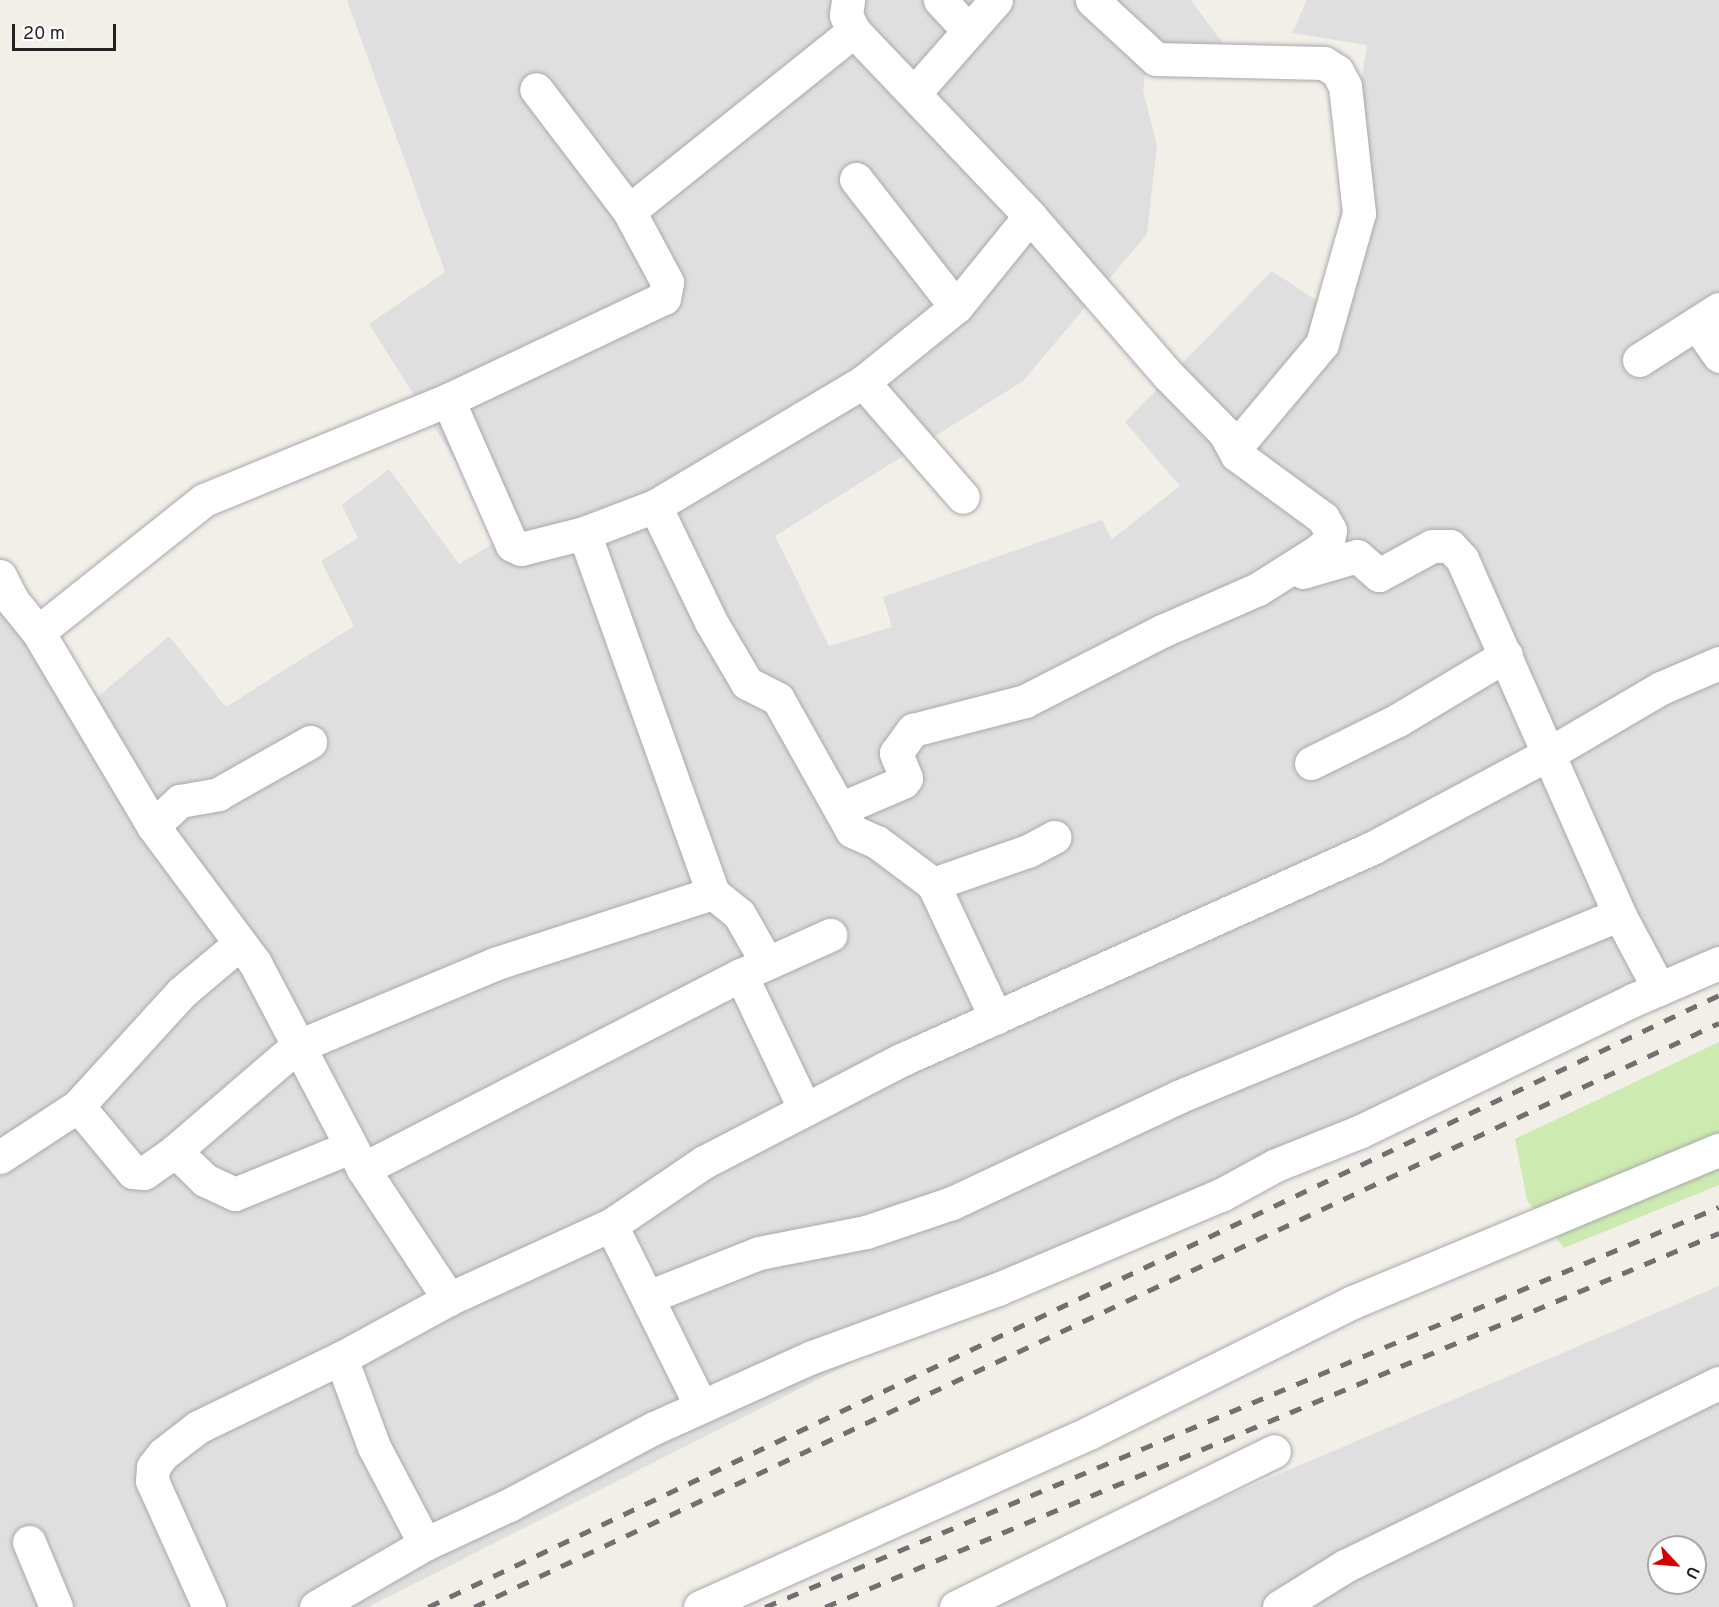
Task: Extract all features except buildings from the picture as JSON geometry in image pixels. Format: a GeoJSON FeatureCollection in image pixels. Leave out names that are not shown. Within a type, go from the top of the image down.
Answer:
{"type":"FeatureCollection","features":[{"type":"Feature","properties":{"kind":"street"},"geometry":{"type":"LineString","coordinates":[[940,0],[969,31]]}},
{"type":"Feature","properties":{"kind":"street"},"geometry":{"type":"LineString","coordinates":[[916,91],[996,0]]}},
{"type":"Feature","properties":{"kind":"street"},"geometry":{"type":"LineString","coordinates":[[1092,0],[1156,59],[1324,63],[1337,71],[1345,86],[1359,213],[1322,344],[1236,447]]}},
{"type":"Feature","properties":{"kind":"street"},"geometry":{"type":"LineString","coordinates":[[629,211],[851,15],[916,91],[1030,216],[1167,375],[1236,447],[1237,455],[1323,518],[1330,530],[1328,542],[1318,551],[1258,589]]}},
{"type":"Feature","properties":{"kind":"street"},"geometry":{"type":"LineString","coordinates":[[38,632],[204,500],[448,400],[664,298],[669,290],[667,282],[629,211],[536,89]]}},
{"type":"Feature","properties":{"kind":"street"},"geometry":{"type":"LineString","coordinates":[[856,178],[956,307]]}},
{"type":"Feature","properties":{"kind":"street"},"geometry":{"type":"LineString","coordinates":[[448,400],[512,545],[521,549],[584,533],[655,506],[863,382],[956,307],[1030,216]]}},
{"type":"Feature","properties":{"kind":"street"},"geometry":{"type":"LineString","coordinates":[[1639,360],[1708,316],[1719,356]]}},
{"type":"Feature","properties":{"kind":"street"},"geometry":{"type":"LineString","coordinates":[[863,382],[963,497]]}},
{"type":"Feature","properties":{"kind":"street"},"geometry":{"type":"LineString","coordinates":[[655,506],[711,622],[747,683],[778,699],[852,831],[877,842],[933,884],[996,1018]]}},
{"type":"Feature","properties":{"kind":"street"},"geometry":{"type":"LineString","coordinates":[[584,533],[713,893],[739,914],[754,969],[805,1110]]}},
{"type":"Feature","properties":{"kind":"street"},"geometry":{"type":"LineString","coordinates":[[840,809],[903,782],[906,778],[896,753],[912,730],[1025,701],[1162,631],[1258,589],[1345,557],[1357,556],[1379,575],[1432,546],[1450,546],[1462,560],[1550,753],[1619,914],[1659,989]]}},
{"type":"Feature","properties":{"kind":"street"},"geometry":{"type":"LineString","coordinates":[[4,595],[38,632],[153,826],[217,907],[239,944],[255,963],[296,1047],[357,1158],[449,1299]]}},
{"type":"Feature","properties":{"kind":"street"},"geometry":{"type":"LineString","coordinates":[[1311,763],[1398,720],[1506,655]]}},
{"type":"Feature","properties":{"kind":"street"},"geometry":{"type":"LineString","coordinates":[[209,1607],[152,1481],[153,1467],[163,1454],[198,1427],[341,1358],[449,1299],[611,1225],[704,1162],[902,1060],[1372,848],[1550,753],[1661,688],[1719,663]]}},
{"type":"Feature","properties":{"kind":"street"},"geometry":{"type":"LineString","coordinates":[[153,826],[180,801],[218,794],[310,742]]}},
{"type":"Feature","properties":{"kind":"street"},"geometry":{"type":"LineString","coordinates":[[933,884],[1028,851],[1053,837]]}},
{"type":"Feature","properties":{"kind":"street"},"geometry":{"type":"LineString","coordinates":[[78,1106],[133,1172],[144,1173],[175,1151],[296,1047],[494,964],[713,893]]}},
{"type":"Feature","properties":{"kind":"street"},"geometry":{"type":"LineString","coordinates":[[648,1297],[759,1253],[866,1232],[952,1203],[1178,1097],[1619,914]]}},
{"type":"Feature","properties":{"kind":"street"},"geometry":{"type":"LineString","coordinates":[[175,1151],[205,1180],[235,1194],[357,1158],[830,935]]}},
{"type":"Feature","properties":{"kind":"street"},"geometry":{"type":"LineString","coordinates":[[0,1157],[78,1106],[182,992],[239,944]]}},
{"type":"Feature","properties":{"kind":"street"},"geometry":{"type":"LineString","coordinates":[[316,1607],[425,1544],[701,1406],[813,1357],[998,1289],[1221,1195],[1276,1165],[1371,1127],[1659,989],[1719,963]]}},
{"type":"Feature","properties":{"kind":"street"},"geometry":{"type":"LineString","coordinates":[[700,1607],[1091,1432],[1353,1302],[1719,1150]]}},
{"type":"Feature","properties":{"kind":"street"},"geometry":{"type":"LineString","coordinates":[[611,1225],[636,1282],[648,1297],[701,1406]]}},
{"type":"Feature","properties":{"kind":"street"},"geometry":{"type":"LineString","coordinates":[[341,1358],[374,1447],[425,1544]]}},
{"type":"Feature","properties":{"kind":"street"},"geometry":{"type":"LineString","coordinates":[[1279,1607],[1355,1560],[1719,1383]]}},
{"type":"Feature","properties":{"kind":"street"},"geometry":{"type":"LineString","coordinates":[[956,1607],[1274,1451]]}},
{"type":"Feature","properties":{"kind":"street"},"geometry":{"type":"LineString","coordinates":[[29,1542],[56,1607]]}},
{"type":"Feature","properties":{"kind":"shaded area"},"geometry":{"type":"Polygon","coordinates":[[[347,0],[1191,0],[1224,45],[1145,75],[1143,91],[1157,146],[1147,234],[1023,381],[775,536],[829,646],[892,627],[883,597],[1102,520],[1112,539],[1180,486],[1125,422],[1272,271],[1325,306],[1367,45],[1292,33],[1307,0],[1719,0],[1719,958],[1185,1194],[368,1607],[0,1607],[0,609],[88,705],[169,636],[226,707],[354,626],[321,561],[358,538],[342,505],[389,469],[459,564],[504,537],[369,324],[445,272],[347,0]]]}},
{"type":"Feature","properties":{"kind":"shaded area"},"geometry":{"type":"Polygon","coordinates":[[[1719,1286],[1719,1607],[968,1607],[1719,1286]]]}},
{"type":"Feature","properties":{"kind":"green space"},"geometry":{"type":"Polygon","coordinates":[[[1719,1042],[1719,1185],[1564,1248],[1527,1200],[1515,1139],[1719,1042]]]}},
{"type":"Feature","properties":{"kind":"railway"},"geometry":{"type":"LineString","coordinates":[[428,1607],[1719,995]]}},
{"type":"Feature","properties":{"kind":"railway"},"geometry":{"type":"LineString","coordinates":[[474,1607],[1719,1023]]}},
{"type":"Feature","properties":{"kind":"railway"},"geometry":{"type":"LineString","coordinates":[[765,1607],[1719,1207]]}},
{"type":"Feature","properties":{"kind":"railway"},"geometry":{"type":"LineString","coordinates":[[825,1607],[1719,1233]]}}]}
